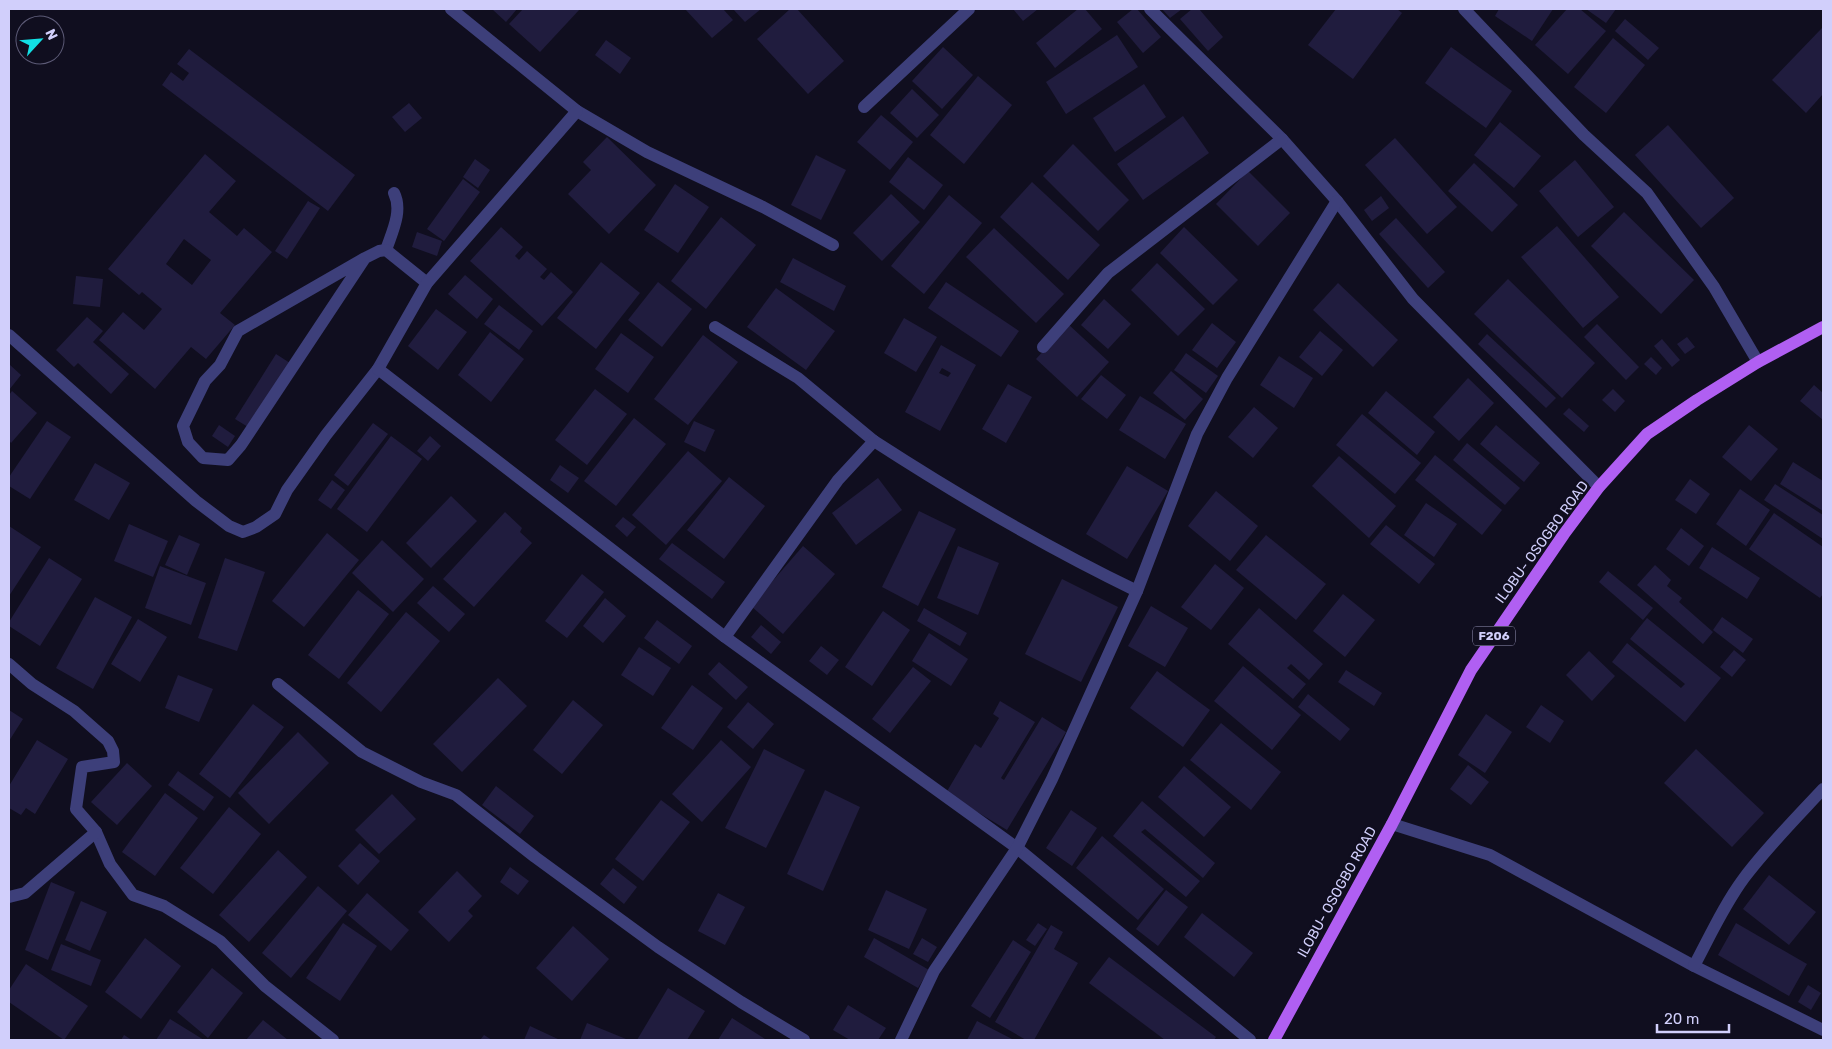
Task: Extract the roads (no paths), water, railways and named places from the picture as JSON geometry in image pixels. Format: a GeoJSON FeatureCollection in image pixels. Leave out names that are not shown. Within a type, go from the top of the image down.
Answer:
{"type":"FeatureCollection","features":[{"type":"Feature","properties":{"kind":"main road","name":"ILOBU- OSOGBO ROAD"},"geometry":{"type":"LineString","coordinates":[[1274,1040],[1392,824],[1471,670],[1564,534],[1599,487],[1646,434],[1758,362],[1823,327]]}},
{"type":"Feature","properties":{"kind":"street"},"geometry":{"type":"LineString","coordinates":[[451,9],[578,111],[647,152],[763,207],[833,246]]}},
{"type":"Feature","properties":{"kind":"street"},"geometry":{"type":"LineString","coordinates":[[864,107],[969,9]]}},
{"type":"Feature","properties":{"kind":"street"},"geometry":{"type":"LineString","coordinates":[[1150,9],[1282,139],[1337,201],[1413,299],[1599,487]]}},
{"type":"Feature","properties":{"kind":"street"},"geometry":{"type":"LineString","coordinates":[[1464,9],[1584,135],[1647,193],[1714,287],[1758,362]]}},
{"type":"Feature","properties":{"kind":"street"},"geometry":{"type":"LineString","coordinates":[[9,335],[196,501],[229,526],[243,532],[256,527],[275,514],[287,490],[326,435],[378,369],[427,284],[578,111]]}},
{"type":"Feature","properties":{"kind":"street"},"geometry":{"type":"LineString","coordinates":[[1043,347],[1108,273],[1282,139]]}},
{"type":"Feature","properties":{"kind":"street"},"geometry":{"type":"LineString","coordinates":[[386,250],[398,211],[399,202],[394,192]]}},
{"type":"Feature","properties":{"kind":"street"},"geometry":{"type":"LineString","coordinates":[[901,1040],[934,970],[1017,848],[1052,779],[1137,591],[1196,434],[1227,378],[1337,201]]}},
{"type":"Feature","properties":{"kind":"street"},"geometry":{"type":"LineString","coordinates":[[365,258],[241,445],[228,460],[203,458],[188,442],[183,426],[205,381],[220,365],[238,331],[365,258],[379,251],[386,250],[427,284]]}},
{"type":"Feature","properties":{"kind":"street"},"geometry":{"type":"LineString","coordinates":[[715,327],[798,378],[874,441],[939,483],[1074,560],[1137,591]]}},
{"type":"Feature","properties":{"kind":"street"},"geometry":{"type":"LineString","coordinates":[[378,369],[725,637],[1017,848],[1250,1040]]}},
{"type":"Feature","properties":{"kind":"street"},"geometry":{"type":"LineString","coordinates":[[725,637],[838,480],[874,441]]}},
{"type":"Feature","properties":{"kind":"street"},"geometry":{"type":"LineString","coordinates":[[9,664],[32,684],[74,711],[108,741],[113,751],[114,762],[82,767],[76,809],[96,832],[110,864],[133,895],[164,906],[220,941],[265,986],[333,1040]]}},
{"type":"Feature","properties":{"kind":"street"},"geometry":{"type":"LineString","coordinates":[[278,684],[362,752],[421,782],[456,795],[535,857],[658,946],[741,1002],[804,1040]]}},
{"type":"Feature","properties":{"kind":"street"},"geometry":{"type":"LineString","coordinates":[[1694,966],[1720,916],[1743,879],[1784,830],[1823,789]]}},
{"type":"Feature","properties":{"kind":"street"},"geometry":{"type":"LineString","coordinates":[[1392,824],[1490,855],[1694,966],[1823,1030]]}},
{"type":"Feature","properties":{"kind":"street"},"geometry":{"type":"LineString","coordinates":[[9,897],[25,893],[96,832]]}}]}
